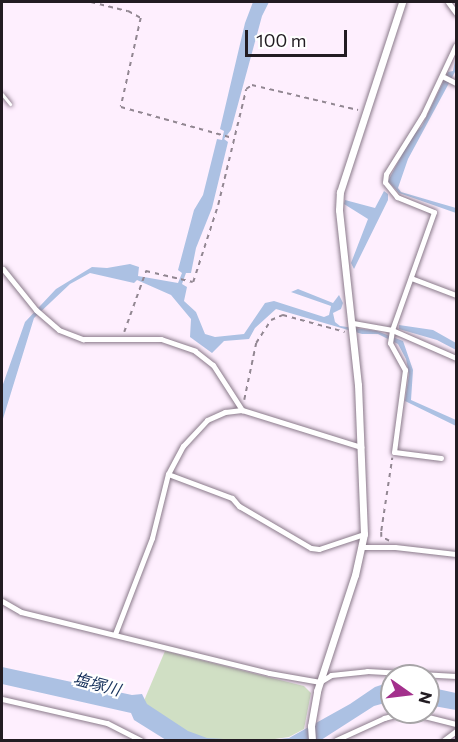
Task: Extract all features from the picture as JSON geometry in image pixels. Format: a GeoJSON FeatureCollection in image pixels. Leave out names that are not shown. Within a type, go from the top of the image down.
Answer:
{"type":"FeatureCollection","features":[{"type":"Feature","properties":{"kind":"street"},"geometry":{"type":"LineString","coordinates":[[312,741],[311,726],[317,691],[362,547],[364,534],[354,334],[339,210],[343,176],[402,2]]}},
{"type":"Feature","properties":{"kind":"street"},"geometry":{"type":"LineString","coordinates":[[448,2],[456,13]]}},
{"type":"Feature","properties":{"kind":"street"},"geometry":{"type":"LineString","coordinates":[[441,458],[394,452],[405,370],[390,343],[392,330],[434,212],[428,207],[397,197],[385,182],[442,76],[456,45]]}},
{"type":"Feature","properties":{"kind":"street"},"geometry":{"type":"LineString","coordinates":[[442,76],[456,83]]}},
{"type":"Feature","properties":{"kind":"street"},"geometry":{"type":"LineString","coordinates":[[3,269],[36,310],[59,330],[83,339],[161,339],[195,351],[213,365],[242,410]]}},
{"type":"Feature","properties":{"kind":"street"},"geometry":{"type":"LineString","coordinates":[[411,278],[456,295]]}},
{"type":"Feature","properties":{"kind":"street"},"geometry":{"type":"LineString","coordinates":[[353,323],[392,330],[456,358]]}},
{"type":"Feature","properties":{"kind":"street"},"geometry":{"type":"LineString","coordinates":[[115,634],[152,538],[168,474],[183,446],[199,426],[217,415],[242,410],[361,447]]}},
{"type":"Feature","properties":{"kind":"street"},"geometry":{"type":"LineString","coordinates":[[168,474],[232,498],[239,506],[311,548],[320,549],[364,534]]}},
{"type":"Feature","properties":{"kind":"street"},"geometry":{"type":"LineString","coordinates":[[362,547],[395,547],[456,554]]}},
{"type":"Feature","properties":{"kind":"street"},"geometry":{"type":"LineString","coordinates":[[2,600],[21,612],[270,673],[320,682],[331,675],[367,671],[456,676]]}},
{"type":"Feature","properties":{"kind":"street"},"geometry":{"type":"LineString","coordinates":[[2,699],[107,723],[141,741]]}},
{"type":"Feature","properties":{"kind":"street"},"geometry":{"type":"LineString","coordinates":[[336,741],[384,718],[399,714],[420,714],[456,724]]}},
{"type":"Feature","properties":{"kind":"street"},"geometry":{"type":"LineString","coordinates":[[444,741],[456,732]]}},
{"type":"Feature","properties":{"kind":"lane"},"geometry":{"type":"LineString","coordinates":[[2,94],[10,104]]}},
{"type":"Feature","properties":{"kind":"path"},"geometry":{"type":"LineString","coordinates":[[91,2],[128,11],[141,18],[121,107],[234,138]]}},
{"type":"Feature","properties":{"kind":"path"},"geometry":{"type":"LineString","coordinates":[[122,338],[146,271],[193,282],[218,205],[246,89],[252,85],[365,112]]}},
{"type":"Feature","properties":{"kind":"path"},"geometry":{"type":"LineString","coordinates":[[242,410],[256,343],[271,320],[283,315],[354,334]]}},
{"type":"Feature","properties":{"kind":"path"},"geometry":{"type":"LineString","coordinates":[[394,452],[388,470],[381,537],[395,547]]}},
{"type":"Feature","properties":{"kind":"green space"},"geometry":{"type":"Polygon","coordinates":[[[165,651],[304,686],[311,693],[304,729],[289,737],[268,740],[193,740],[143,703],[165,651]]]}},
{"type":"Feature","properties":{"kind":"water"},"geometry":{"type":"Polygon","coordinates":[[[253,2],[269,2],[262,16],[231,130],[224,139],[228,142],[212,208],[196,248],[191,273],[186,273],[182,284],[187,287],[184,301],[196,312],[205,334],[215,337],[244,334],[265,303],[274,301],[324,317],[329,315],[331,306],[291,292],[298,289],[333,303],[339,295],[343,303],[341,309],[333,313],[335,322],[340,326],[377,331],[403,341],[413,370],[411,400],[456,420],[456,426],[405,401],[409,374],[406,359],[398,344],[378,334],[362,334],[276,309],[255,328],[249,339],[224,341],[212,353],[190,337],[191,319],[171,295],[137,280],[134,283],[90,273],[70,284],[34,318],[2,422],[2,387],[25,322],[56,289],[92,267],[107,268],[130,264],[139,267],[138,276],[178,283],[182,273],[178,270],[194,210],[203,195],[217,139],[222,140],[224,131],[220,129],[245,23],[253,2]]]}},
{"type":"Feature","properties":{"kind":"water"},"geometry":{"type":"Polygon","coordinates":[[[456,55],[455,72],[408,159],[398,188],[401,192],[456,208],[456,213],[399,193],[388,181],[412,136],[422,126],[448,72],[453,71],[456,55]]]}},
{"type":"Feature","properties":{"kind":"water"},"geometry":{"type":"Polygon","coordinates":[[[384,191],[388,194],[388,200],[354,269],[351,263],[368,219],[344,204],[345,200],[375,208],[384,191]]]}},
{"type":"Feature","properties":{"kind":"water"},"geometry":{"type":"Polygon","coordinates":[[[399,325],[433,330],[456,343],[456,350],[437,340],[399,329],[399,325]]]}},
{"type":"Feature","properties":{"kind":"water","name":"塩塚川"},"geometry":{"type":"Polygon","coordinates":[[[2,667],[132,695],[142,694],[147,704],[188,731],[207,738],[241,740],[166,740],[134,720],[131,713],[2,684],[2,667]]]}},
{"type":"Feature","properties":{"kind":"water"},"geometry":{"type":"Polygon","coordinates":[[[380,685],[380,704],[321,740],[270,740],[289,738],[350,704],[380,685]]]}},
{"type":"Feature","properties":{"kind":"water"},"geometry":{"type":"Polygon","coordinates":[[[440,690],[456,693],[456,710],[440,707],[440,690]]]}}]}
